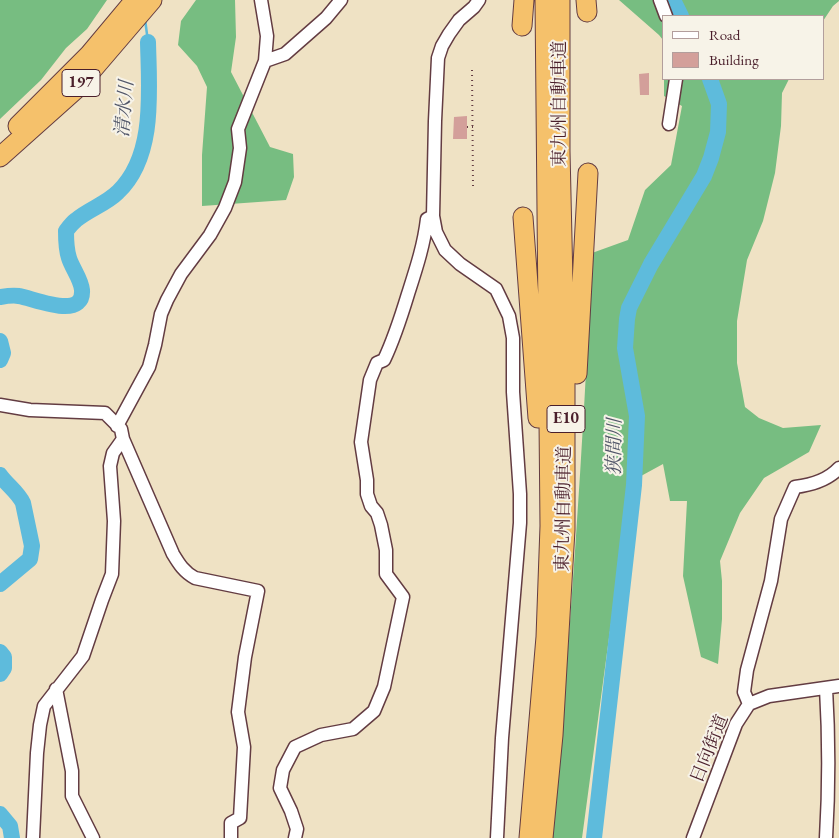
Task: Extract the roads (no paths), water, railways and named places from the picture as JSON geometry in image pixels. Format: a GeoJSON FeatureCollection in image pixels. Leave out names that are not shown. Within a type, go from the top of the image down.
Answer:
{"type":"FeatureCollection","features":[{"type":"Feature","properties":{"kind":"highway","name":"197"},"geometry":{"type":"LineString","coordinates":[[0,158],[75,90],[152,0]]}},
{"type":"Feature","properties":{"kind":"highway"},"geometry":{"type":"LineString","coordinates":[[522,26],[524,0]]}},
{"type":"Feature","properties":{"kind":"highway","name":"東九州自動車道"},"geometry":{"type":"LineString","coordinates":[[530,838],[549,583],[551,468],[546,251],[545,0]]}},
{"type":"Feature","properties":{"kind":"highway","name":"東九州自動車道"},"geometry":{"type":"LineString","coordinates":[[543,838],[553,734],[565,530],[560,0]]}},
{"type":"Feature","properties":{"kind":"highway"},"geometry":{"type":"LineString","coordinates":[[0,145],[32,112],[98,32],[129,2]]}},
{"type":"Feature","properties":{"kind":"highway"},"geometry":{"type":"LineString","coordinates":[[565,530],[572,455],[588,173]]}},
{"type":"Feature","properties":{"kind":"highway"},"geometry":{"type":"LineString","coordinates":[[523,218],[542,494],[542,684]]}},
{"type":"Feature","properties":{"kind":"street"},"geometry":{"type":"LineString","coordinates":[[117,426],[149,367],[161,314],[167,300],[181,274],[210,235],[225,208],[235,182],[240,148],[238,129],[265,61],[267,36],[260,0]]}},
{"type":"Feature","properties":{"kind":"street"},"geometry":{"type":"LineString","coordinates":[[265,61],[285,54],[326,18],[341,0]]}},
{"type":"Feature","properties":{"kind":"street"},"geometry":{"type":"LineString","coordinates":[[479,0],[459,20],[449,34],[438,58],[434,216],[436,232],[445,250],[460,264],[496,289],[509,316],[513,338],[513,392],[520,494],[520,523],[502,738],[497,838]]}},
{"type":"Feature","properties":{"kind":"street"},"geometry":{"type":"LineString","coordinates":[[660,0],[666,15]]}},
{"type":"Feature","properties":{"kind":"street"},"geometry":{"type":"LineString","coordinates":[[669,124],[676,80]]}},
{"type":"Feature","properties":{"kind":"street"},"geometry":{"type":"LineString","coordinates":[[295,838],[296,829],[291,811],[280,788],[283,770],[294,747],[321,735],[352,729],[374,711],[384,687],[400,618],[404,597],[386,574],[386,550],[377,513],[371,506],[367,494],[367,480],[361,442],[370,380],[377,363],[384,360],[392,342],[425,241],[427,219],[434,216]]}},
{"type":"Feature","properties":{"kind":"street"},"geometry":{"type":"LineString","coordinates":[[0,405],[30,410],[104,413],[120,429],[123,440],[173,554],[183,569],[195,578],[258,591],[238,712],[244,747],[240,818],[231,823],[231,838]]}},
{"type":"Feature","properties":{"kind":"street"},"geometry":{"type":"LineString","coordinates":[[33,838],[40,725],[44,706],[83,656],[112,574],[114,521],[110,466],[113,453],[123,440]]}},
{"type":"Feature","properties":{"kind":"street"},"geometry":{"type":"LineString","coordinates":[[749,704],[744,692],[747,670],[771,581],[781,519],[795,487],[822,480],[839,468]]}},
{"type":"Feature","properties":{"kind":"street"},"geometry":{"type":"LineString","coordinates":[[826,838],[828,730],[833,687]]}},
{"type":"Feature","properties":{"kind":"street","name":"日向街道"},"geometry":{"type":"LineString","coordinates":[[693,838],[736,724],[749,704],[769,696],[833,687]]}},
{"type":"Feature","properties":{"kind":"street"},"geometry":{"type":"LineString","coordinates":[[56,689],[72,771],[72,796],[94,838]]}},
{"type":"Feature","properties":{"kind":"waterway","name":"狭間川"},"geometry":{"type":"LineString","coordinates":[[673,0],[680,15]]}},
{"type":"Feature","properties":{"kind":"waterway"},"geometry":{"type":"LineString","coordinates":[[145,19],[148,42]]}},
{"type":"Feature","properties":{"kind":"waterway","name":"清水川"},"geometry":{"type":"LineString","coordinates":[[0,297],[19,296],[67,306],[75,304],[80,299],[82,290],[68,255],[66,231],[73,222],[118,192],[130,177],[139,160],[148,122],[148,42]]}},
{"type":"Feature","properties":{"kind":"waterway","name":"狭間川"},"geometry":{"type":"LineString","coordinates":[[594,838],[634,485],[637,416],[625,348],[627,319],[629,308],[651,264],[704,176],[711,158],[718,132],[719,104],[710,80]]}},
{"type":"Feature","properties":{"kind":"waterway","name":"清水川"},"geometry":{"type":"LineString","coordinates":[[0,341],[3,353],[0,360]]}},
{"type":"Feature","properties":{"kind":"waterway","name":"清水川"},"geometry":{"type":"LineString","coordinates":[[0,475],[23,503],[32,546],[30,559],[0,584]]}},
{"type":"Feature","properties":{"kind":"waterway","name":"清水川"},"geometry":{"type":"LineString","coordinates":[[0,652],[4,657],[4,668],[0,674]]}},
{"type":"Feature","properties":{"kind":"waterway","name":"清水川"},"geometry":{"type":"LineString","coordinates":[[0,814],[10,826],[12,838]]}}]}
